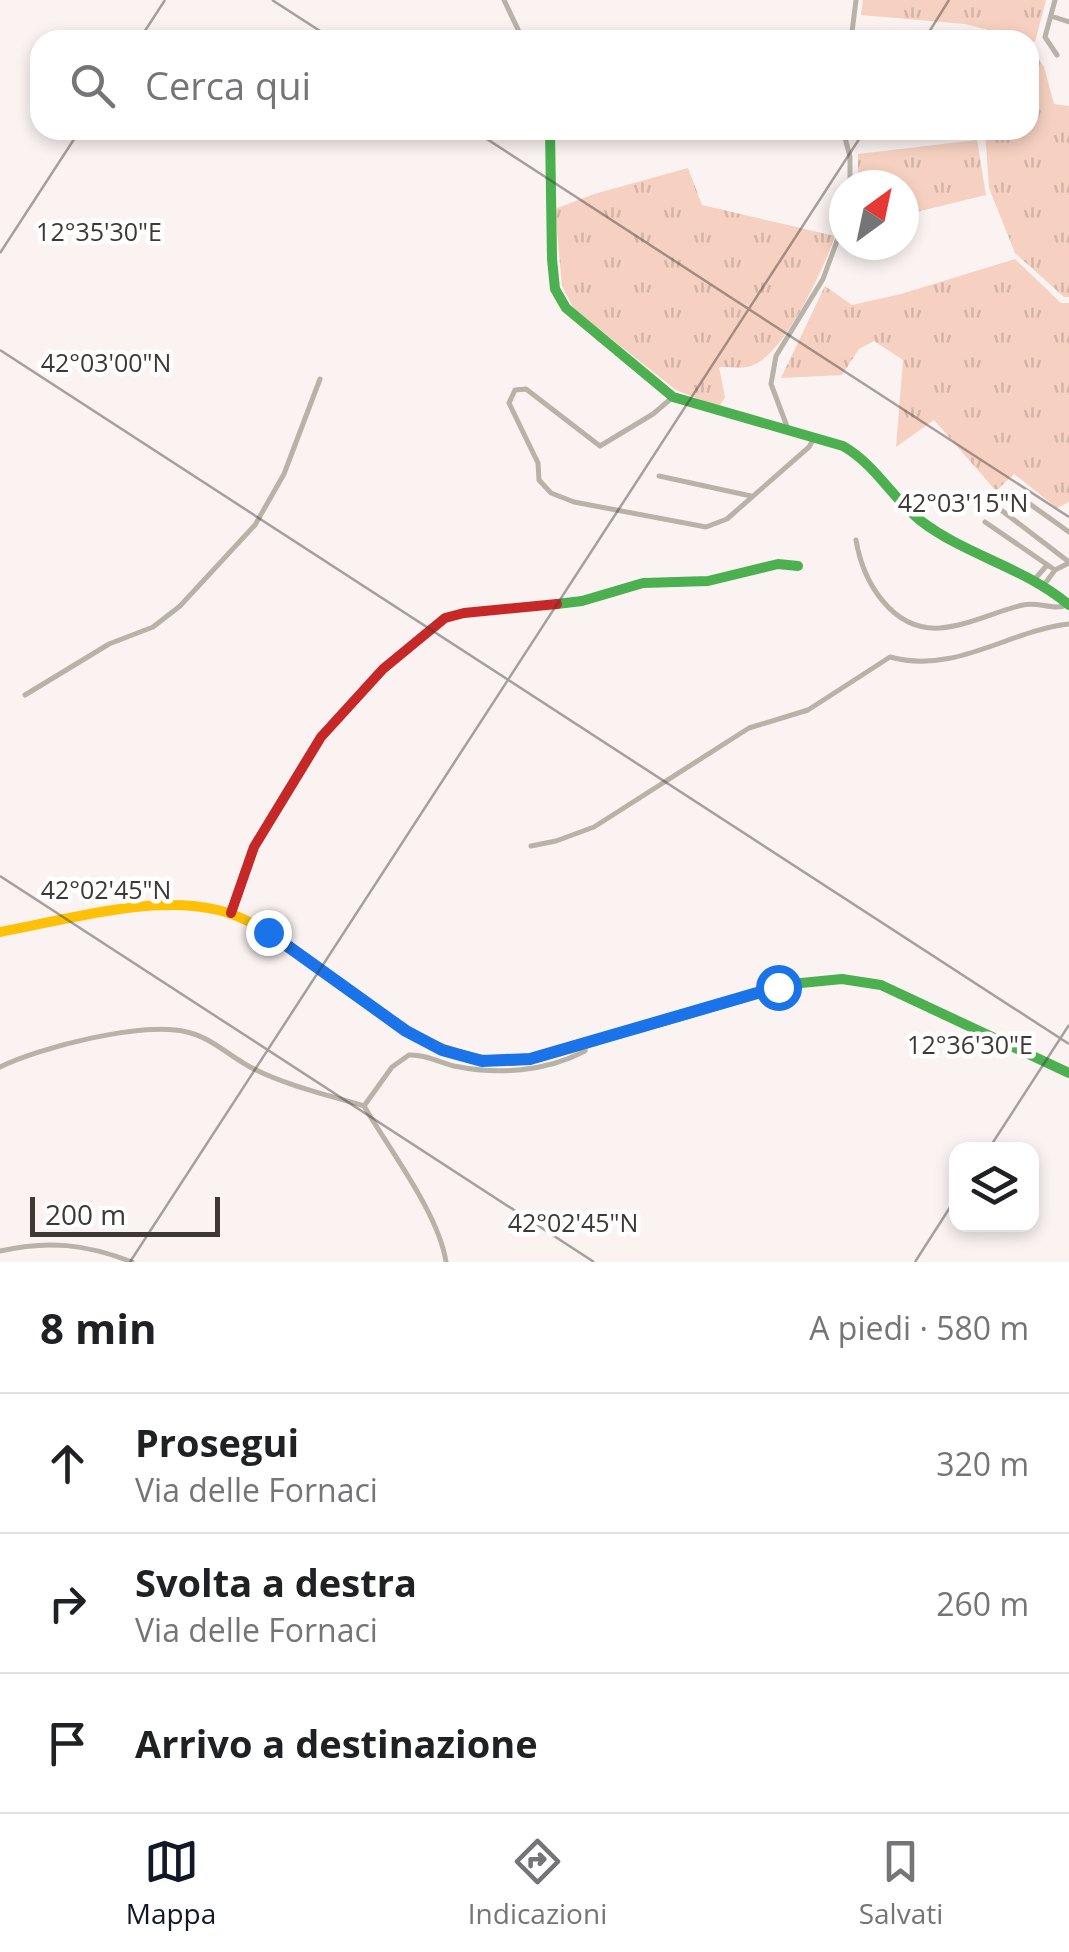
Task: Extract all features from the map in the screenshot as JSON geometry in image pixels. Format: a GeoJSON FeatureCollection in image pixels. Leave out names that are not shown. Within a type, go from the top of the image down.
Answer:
{"type":"FeatureCollection","features":[{"type":"Feature","properties":{"kind":"street"},"geometry":{"type":"LineString","coordinates":[[504,0],[518,30]]}},
{"type":"Feature","properties":{"kind":"street"},"geometry":{"type":"LineString","coordinates":[[852,30],[856,0]]}},
{"type":"Feature","properties":{"kind":"street"},"geometry":{"type":"LineString","coordinates":[[1055,0],[1045,37],[1057,54]]}},
{"type":"Feature","properties":{"kind":"street"},"geometry":{"type":"LineString","coordinates":[[1051,16],[1069,22]]}},
{"type":"Feature","properties":{"kind":"street"},"geometry":{"type":"LineString","coordinates":[[550,140],[552,259],[557,294],[569,311],[673,397],[863,456],[919,520],[1010,564],[1069,604],[1060,608],[1024,605],[942,628],[916,623],[884,604],[866,574],[856,540]]}},
{"type":"Feature","properties":{"kind":"street"},"geometry":{"type":"LineString","coordinates":[[846,140],[850,170]]}},
{"type":"Feature","properties":{"kind":"street"},"geometry":{"type":"LineString","coordinates":[[789,432],[771,384],[776,356],[823,279],[830,260]]}},
{"type":"Feature","properties":{"kind":"street"},"geometry":{"type":"LineString","coordinates":[[24,695],[109,644],[153,628],[180,606],[255,525],[284,474],[320,379]]}},
{"type":"Feature","properties":{"kind":"street"},"geometry":{"type":"LineString","coordinates":[[673,397],[600,446],[526,389],[515,390],[509,403],[538,463],[543,487],[563,498],[706,527],[726,519],[809,447],[814,438]]}},
{"type":"Feature","properties":{"kind":"street"},"geometry":{"type":"LineString","coordinates":[[659,476],[752,496]]}},
{"type":"Feature","properties":{"kind":"street"},"geometry":{"type":"LineString","coordinates":[[1013,492],[1069,532]]}},
{"type":"Feature","properties":{"kind":"street"},"geometry":{"type":"LineString","coordinates":[[1001,510],[1069,563],[1039,582]]}},
{"type":"Feature","properties":{"kind":"street"},"geometry":{"type":"LineString","coordinates":[[985,522],[1055,570]]}},
{"type":"Feature","properties":{"kind":"street"},"geometry":{"type":"LineString","coordinates":[[232,913],[257,841],[322,737],[384,670],[445,618],[582,601],[643,583],[708,581],[778,564],[798,566]]}},
{"type":"Feature","properties":{"kind":"street"},"geometry":{"type":"LineString","coordinates":[[1039,582],[1047,565]]}},
{"type":"Feature","properties":{"kind":"street"},"geometry":{"type":"LineString","coordinates":[[882,649],[890,657],[916,660],[972,654],[1069,624]]}},
{"type":"Feature","properties":{"kind":"street"},"geometry":{"type":"LineString","coordinates":[[531,846],[556,842],[594,827],[750,728],[794,717],[824,702],[890,657]]}},
{"type":"Feature","properties":{"kind":"street"},"geometry":{"type":"LineString","coordinates":[[0,932],[160,904],[232,913],[278,939],[398,1026],[452,1054],[482,1061],[517,1061],[586,1044],[791,984],[855,979],[928,1004],[1069,1073]]}},
{"type":"Feature","properties":{"kind":"street"},"geometry":{"type":"LineString","coordinates":[[0,1067],[35,1053],[89,1040],[176,1030],[210,1041],[262,1073],[364,1106],[419,1198],[442,1243],[446,1262]]}},
{"type":"Feature","properties":{"kind":"street"},"geometry":{"type":"LineString","coordinates":[[364,1106],[388,1072],[406,1056],[416,1054],[478,1070],[517,1071],[582,1053],[586,1044]]}},
{"type":"Feature","properties":{"kind":"street"},"geometry":{"type":"LineString","coordinates":[[0,1251],[62,1243],[92,1248],[132,1262]]}},
{"type":"Feature","properties":{"kind":"green space"},"geometry":{"type":"Polygon","coordinates":[[[863,0],[1046,0],[1038,30],[988,30],[965,24],[861,15],[863,0]]]}},
{"type":"Feature","properties":{"kind":"green space"},"geometry":{"type":"Polygon","coordinates":[[[1039,60],[1054,104],[1069,106],[1069,297],[1064,297],[1015,253],[989,188],[986,140],[1039,140],[1039,60]]]}},
{"type":"Feature","properties":{"kind":"green space"},"geometry":{"type":"Polygon","coordinates":[[[977,140],[986,195],[919,211],[919,170],[858,170],[858,154],[977,140]]]}},
{"type":"Feature","properties":{"kind":"green space"},"geometry":{"type":"Polygon","coordinates":[[[688,168],[702,205],[829,235],[829,251],[822,268],[776,346],[751,366],[719,367],[725,397],[719,407],[676,390],[574,309],[562,286],[555,209],[688,168]]]}},
{"type":"Feature","properties":{"kind":"green space"},"geometry":{"type":"Polygon","coordinates":[[[1015,259],[1061,303],[1069,303],[1069,502],[1057,508],[1014,474],[996,491],[934,420],[896,447],[903,360],[874,341],[859,349],[842,375],[781,378],[825,286],[852,305],[1015,259]]]}},
{"type":"Feature","properties":{"kind":"traffic: fast"},"geometry":{"type":"LineString","coordinates":[[550,140],[552,259],[555,289],[566,308],[673,397],[843,446],[865,462],[921,521],[957,544],[1033,581],[1069,605]]}},
{"type":"Feature","properties":{"kind":"traffic: fast"},"geometry":{"type":"LineString","coordinates":[[557,604],[582,601],[643,583],[708,581],[778,564],[798,566]]}},
{"type":"Feature","properties":{"kind":"traffic: fast"},"geometry":{"type":"LineString","coordinates":[[636,1029],[791,984],[842,979],[881,985],[1069,1073]]}},
{"type":"Feature","properties":{"kind":"traffic: slow"},"geometry":{"type":"LineString","coordinates":[[0,932],[137,907],[192,906],[218,910],[255,925],[387,1018],[442,1048],[471,1057],[501,1061],[533,1058],[636,1029]]}},
{"type":"Feature","properties":{"kind":"traffic: jam"},"geometry":{"type":"LineString","coordinates":[[231,913],[254,847],[321,737],[383,669],[445,618],[557,604]]}},
{"type":"Feature","properties":{"kind":"route"},"geometry":{"type":"LineString","coordinates":[[268,932],[406,1031],[442,1050],[482,1061],[530,1059],[778,987]]}}]}
